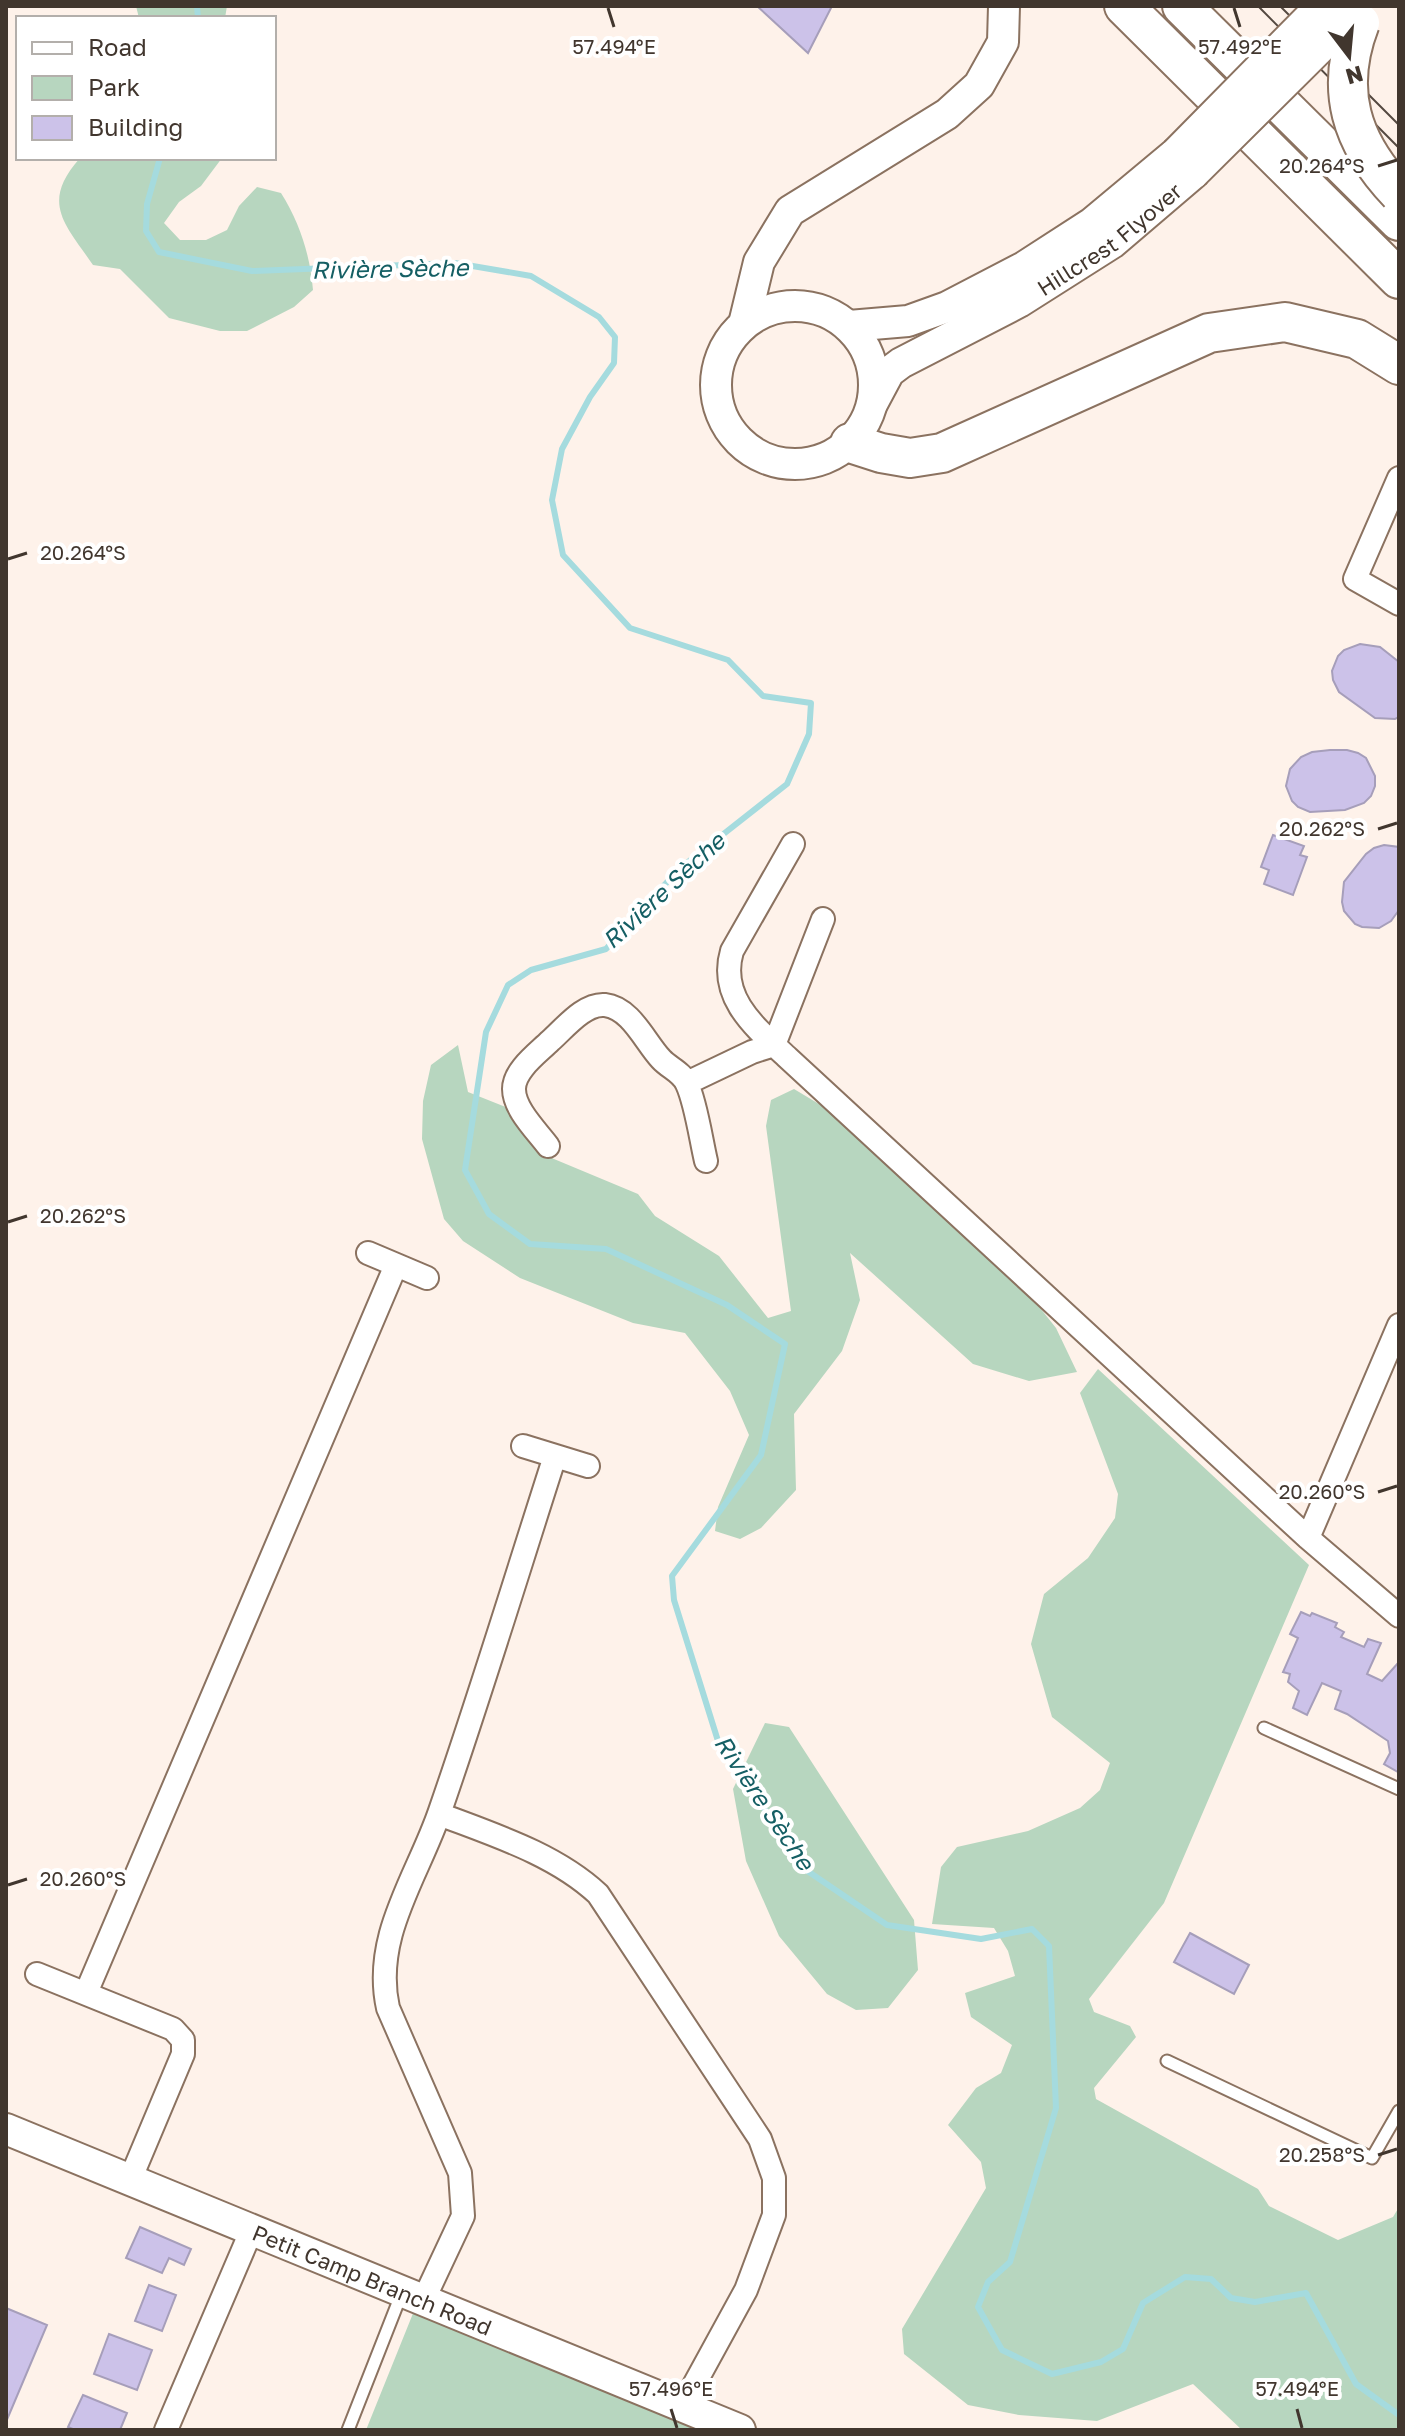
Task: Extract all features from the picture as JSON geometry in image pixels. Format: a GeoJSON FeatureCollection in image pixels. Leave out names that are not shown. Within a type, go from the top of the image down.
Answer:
{"type":"FeatureCollection","features":[{"type":"Feature","properties":{"kind":"highway"},"geometry":{"type":"LineString","coordinates":[[1124,6],[1399,279]]}},
{"type":"Feature","properties":{"kind":"highway"},"geometry":{"type":"LineString","coordinates":[[1182,6],[1399,221]]}},
{"type":"Feature","properties":{"kind":"highway"},"geometry":{"type":"LineString","coordinates":[[1360,12],[1348,73],[1348,98],[1353,123],[1372,161],[1399,193]]}},
{"type":"Feature","properties":{"kind":"highway"},"geometry":{"type":"LineString","coordinates":[[850,443],[910,458],[942,453],[1209,333],[1285,322],[1357,339],[1399,365]]}},
{"type":"Feature","properties":{"kind":"main road"},"geometry":{"type":"LineString","coordinates":[[744,324],[759,262],[790,211],[947,114],[979,85],[1003,42],[1004,6]]}},
{"type":"Feature","properties":{"kind":"main road","name":"Hillcrest Flyover"},"geometry":{"type":"LineString","coordinates":[[873,402],[889,372],[901,363],[1019,302],[1112,243],[1321,6]]}},
{"type":"Feature","properties":{"kind":"main road","name":"Hillcrest Flyover"},"geometry":{"type":"LineString","coordinates":[[849,326],[908,321],[947,307],[1012,273],[1185,163],[1360,12]]}},
{"type":"Feature","properties":{"kind":"main road"},"geometry":{"type":"LineString","coordinates":[[797,305],[825,311],[849,326],[862,342],[871,361],[875,381],[873,402],[865,424],[850,443],[827,459],[799,465],[770,461],[758,455],[745,448],[726,427],[716,401],[715,372],[725,345],[744,324],[768,310],[797,305]]}},
{"type":"Feature","properties":{"kind":"main road","name":"Petit Camp Branch Road"},"geometry":{"type":"LineString","coordinates":[[6,2129],[740,2430]]}},
{"type":"Feature","properties":{"kind":"street"},"geometry":{"type":"LineString","coordinates":[[1399,478],[1355,579],[1399,604]]}},
{"type":"Feature","properties":{"kind":"street"},"geometry":{"type":"LineString","coordinates":[[793,844],[732,951],[728,966],[734,997],[743,1013],[1308,1538],[1399,1616]]}},
{"type":"Feature","properties":{"kind":"street"},"geometry":{"type":"LineString","coordinates":[[774,1045],[823,919]]}},
{"type":"Feature","properties":{"kind":"street"},"geometry":{"type":"LineString","coordinates":[[548,1146],[517,1104],[515,1082],[532,1058],[590,1008],[606,1005],[623,1013],[662,1061],[679,1072],[687,1083],[706,1161]]}},
{"type":"Feature","properties":{"kind":"street"},"geometry":{"type":"LineString","coordinates":[[687,1083],[774,1045]]}},
{"type":"Feature","properties":{"kind":"street"},"geometry":{"type":"LineString","coordinates":[[368,1253],[427,1278]]}},
{"type":"Feature","properties":{"kind":"street"},"geometry":{"type":"LineString","coordinates":[[86,1993],[396,1265]]}},
{"type":"Feature","properties":{"kind":"street"},"geometry":{"type":"LineString","coordinates":[[1308,1538],[1399,1325]]}},
{"type":"Feature","properties":{"kind":"street"},"geometry":{"type":"LineString","coordinates":[[523,1446],[588,1466]]}},
{"type":"Feature","properties":{"kind":"street"},"geometry":{"type":"LineString","coordinates":[[413,2295],[463,2216],[460,2173],[392,2021],[385,1995],[384,1965],[391,1929],[439,1814],[555,1456]]}},
{"type":"Feature","properties":{"kind":"street"},"geometry":{"type":"LineString","coordinates":[[439,1814],[507,1840],[555,1864],[598,1894],[760,2139],[774,2178],[774,2215],[746,2290],[682,2407]]}},
{"type":"Feature","properties":{"kind":"street"},"geometry":{"type":"LineString","coordinates":[[37,1974],[173,2029],[183,2040],[183,2054],[130,2180]]}},
{"type":"Feature","properties":{"kind":"street"},"geometry":{"type":"LineString","coordinates":[[166,2430],[252,2229]]}},
{"type":"Feature","properties":{"kind":"lane"},"geometry":{"type":"LineString","coordinates":[[1264,1728],[1399,1789]]}},
{"type":"Feature","properties":{"kind":"lane"},"geometry":{"type":"LineString","coordinates":[[1167,2061],[1372,2158],[1399,2111]]}},
{"type":"Feature","properties":{"kind":"lane"},"geometry":{"type":"LineString","coordinates":[[348,2430],[413,2295]]}},
{"type":"Feature","properties":{"kind":"green space"},"geometry":{"type":"Polygon","coordinates":[[[136,6],[227,6],[225,16],[138,16],[136,6]]]}},
{"type":"Feature","properties":{"kind":"green space"},"geometry":{"type":"Polygon","coordinates":[[[78,160],[220,160],[201,186],[179,202],[164,223],[180,240],[206,240],[227,230],[239,206],[257,187],[281,193],[303,240],[313,290],[294,307],[247,331],[220,331],[169,318],[120,269],[93,265],[61,213],[61,188],[78,160]]]}},
{"type":"Feature","properties":{"kind":"green space"},"geometry":{"type":"Polygon","coordinates":[[[458,1045],[468,1092],[516,1111],[542,1154],[638,1194],[655,1216],[719,1256],[768,1318],[791,1311],[766,1126],[771,1100],[794,1089],[839,1116],[1009,1269],[1056,1328],[1077,1372],[1029,1381],[973,1364],[850,1253],[860,1300],[842,1351],[794,1414],[796,1490],[761,1528],[740,1539],[715,1531],[718,1507],[749,1435],[730,1391],[685,1333],[633,1323],[520,1278],[463,1241],[444,1219],[422,1139],[423,1101],[431,1065],[458,1045]]]}},
{"type":"Feature","properties":{"kind":"green space"},"geometry":{"type":"Polygon","coordinates":[[[1098,1369],[1309,1565],[1164,1903],[1089,1999],[1094,2012],[1130,2026],[1136,2037],[1094,2088],[1096,2099],[1258,2189],[1269,2206],[1338,2240],[1393,2217],[1399,2207],[1399,2430],[1242,2430],[1193,2384],[1097,2421],[1019,2415],[968,2405],[904,2354],[902,2329],[986,2188],[981,2162],[948,2125],[976,2088],[1001,2073],[1012,2045],[971,2017],[965,1993],[1015,1976],[1008,1951],[994,1928],[932,1924],[941,1867],[957,1847],[1028,1831],[1080,1808],[1100,1790],[1110,1763],[1052,1717],[1031,1644],[1044,1594],[1088,1558],[1115,1518],[1118,1494],[1080,1393],[1098,1369]]]}},
{"type":"Feature","properties":{"kind":"green space"},"geometry":{"type":"Polygon","coordinates":[[[765,1723],[789,1727],[914,1920],[918,1970],[888,2008],[856,2010],[827,1994],[779,1936],[746,1861],[733,1789],[765,1723]]]}},
{"type":"Feature","properties":{"kind":"green space"},"geometry":{"type":"Polygon","coordinates":[[[416,2306],[712,2430],[366,2430],[416,2306]]]}},
{"type":"Feature","properties":{"kind":"building"},"geometry":{"type":"Polygon","coordinates":[[[757,6],[832,6],[808,53],[757,6]]]}},
{"type":"Feature","properties":{"kind":"building"},"geometry":{"type":"Polygon","coordinates":[[[1360,644],[1380,647],[1399,662],[1399,717],[1395,719],[1375,718],[1339,692],[1333,680],[1332,671],[1338,656],[1360,644]]]}},
{"type":"Feature","properties":{"kind":"building"},"geometry":{"type":"Polygon","coordinates":[[[1330,750],[1347,750],[1366,758],[1375,776],[1371,796],[1364,803],[1345,810],[1310,812],[1298,807],[1286,786],[1290,769],[1301,757],[1330,750]]]}},
{"type":"Feature","properties":{"kind":"building"},"geometry":{"type":"Polygon","coordinates":[[[1273,835],[1304,846],[1300,855],[1307,857],[1293,895],[1264,884],[1269,870],[1261,867],[1273,835]]]}},
{"type":"Feature","properties":{"kind":"building"},"geometry":{"type":"Polygon","coordinates":[[[1384,845],[1399,847],[1399,910],[1391,921],[1379,928],[1362,927],[1355,924],[1344,911],[1344,882],[1366,854],[1384,845]]]}},
{"type":"Feature","properties":{"kind":"building"},"geometry":{"type":"Polygon","coordinates":[[[1301,1612],[1337,1623],[1335,1627],[1344,1632],[1341,1637],[1364,1647],[1368,1639],[1381,1643],[1367,1674],[1382,1681],[1399,1662],[1398,1772],[1384,1764],[1390,1753],[1388,1741],[1335,1709],[1341,1691],[1322,1683],[1307,1715],[1293,1708],[1299,1691],[1288,1682],[1290,1674],[1283,1672],[1298,1638],[1290,1634],[1301,1612]]]}},
{"type":"Feature","properties":{"kind":"building"},"geometry":{"type":"Polygon","coordinates":[[[1190,1933],[1249,1965],[1234,1994],[1174,1962],[1190,1933]]]}},
{"type":"Feature","properties":{"kind":"building"},"geometry":{"type":"Polygon","coordinates":[[[140,2227],[191,2249],[184,2265],[169,2258],[162,2273],[126,2258],[140,2227]]]}},
{"type":"Feature","properties":{"kind":"building"},"geometry":{"type":"Polygon","coordinates":[[[149,2285],[176,2295],[162,2331],[135,2321],[149,2285]]]}},
{"type":"Feature","properties":{"kind":"building"},"geometry":{"type":"Polygon","coordinates":[[[6,2308],[47,2325],[6,2422],[6,2308]]]}},
{"type":"Feature","properties":{"kind":"building"},"geometry":{"type":"Polygon","coordinates":[[[109,2334],[152,2350],[137,2390],[94,2374],[109,2334]]]}},
{"type":"Feature","properties":{"kind":"building"},"geometry":{"type":"Polygon","coordinates":[[[83,2395],[127,2413],[120,2430],[75,2430],[68,2427],[83,2395]]]}},
{"type":"Feature","properties":{"kind":"waterway","name":"Rivière Sèche"},"geometry":{"type":"LineString","coordinates":[[197,6],[198,16]]}},
{"type":"Feature","properties":{"kind":"waterway","name":"Rivière Sèche"},"geometry":{"type":"LineString","coordinates":[[159,160],[147,204],[146,231],[159,252],[252,271],[455,263],[531,276],[599,317],[615,337],[614,363],[590,397],[562,449],[552,500],[563,555],[630,628],[728,660],[763,696],[811,703],[809,734],[787,784],[679,869],[606,949],[531,970],[508,985],[486,1032],[465,1170],[489,1214],[530,1244],[606,1249],[727,1305],[785,1344],[761,1455],[672,1576],[674,1600],[718,1741],[806,1870],[887,1925],[981,1939],[1032,1929],[1049,1946],[1056,2108],[1010,2262],[988,2282],[978,2307],[1002,2350],[1052,2374],[1101,2362],[1123,2349],[1143,2303],[1185,2277],[1211,2279],[1231,2298],[1255,2302],[1306,2293],[1356,2384],[1399,2415]]}},
{"type":"Feature","properties":{"kind":"tram line"},"geometry":{"type":"LineString","coordinates":[[1258,6],[1399,148]]}},
{"type":"Feature","properties":{"kind":"tram line"},"geometry":{"type":"LineString","coordinates":[[1280,6],[1399,125]]}}]}
